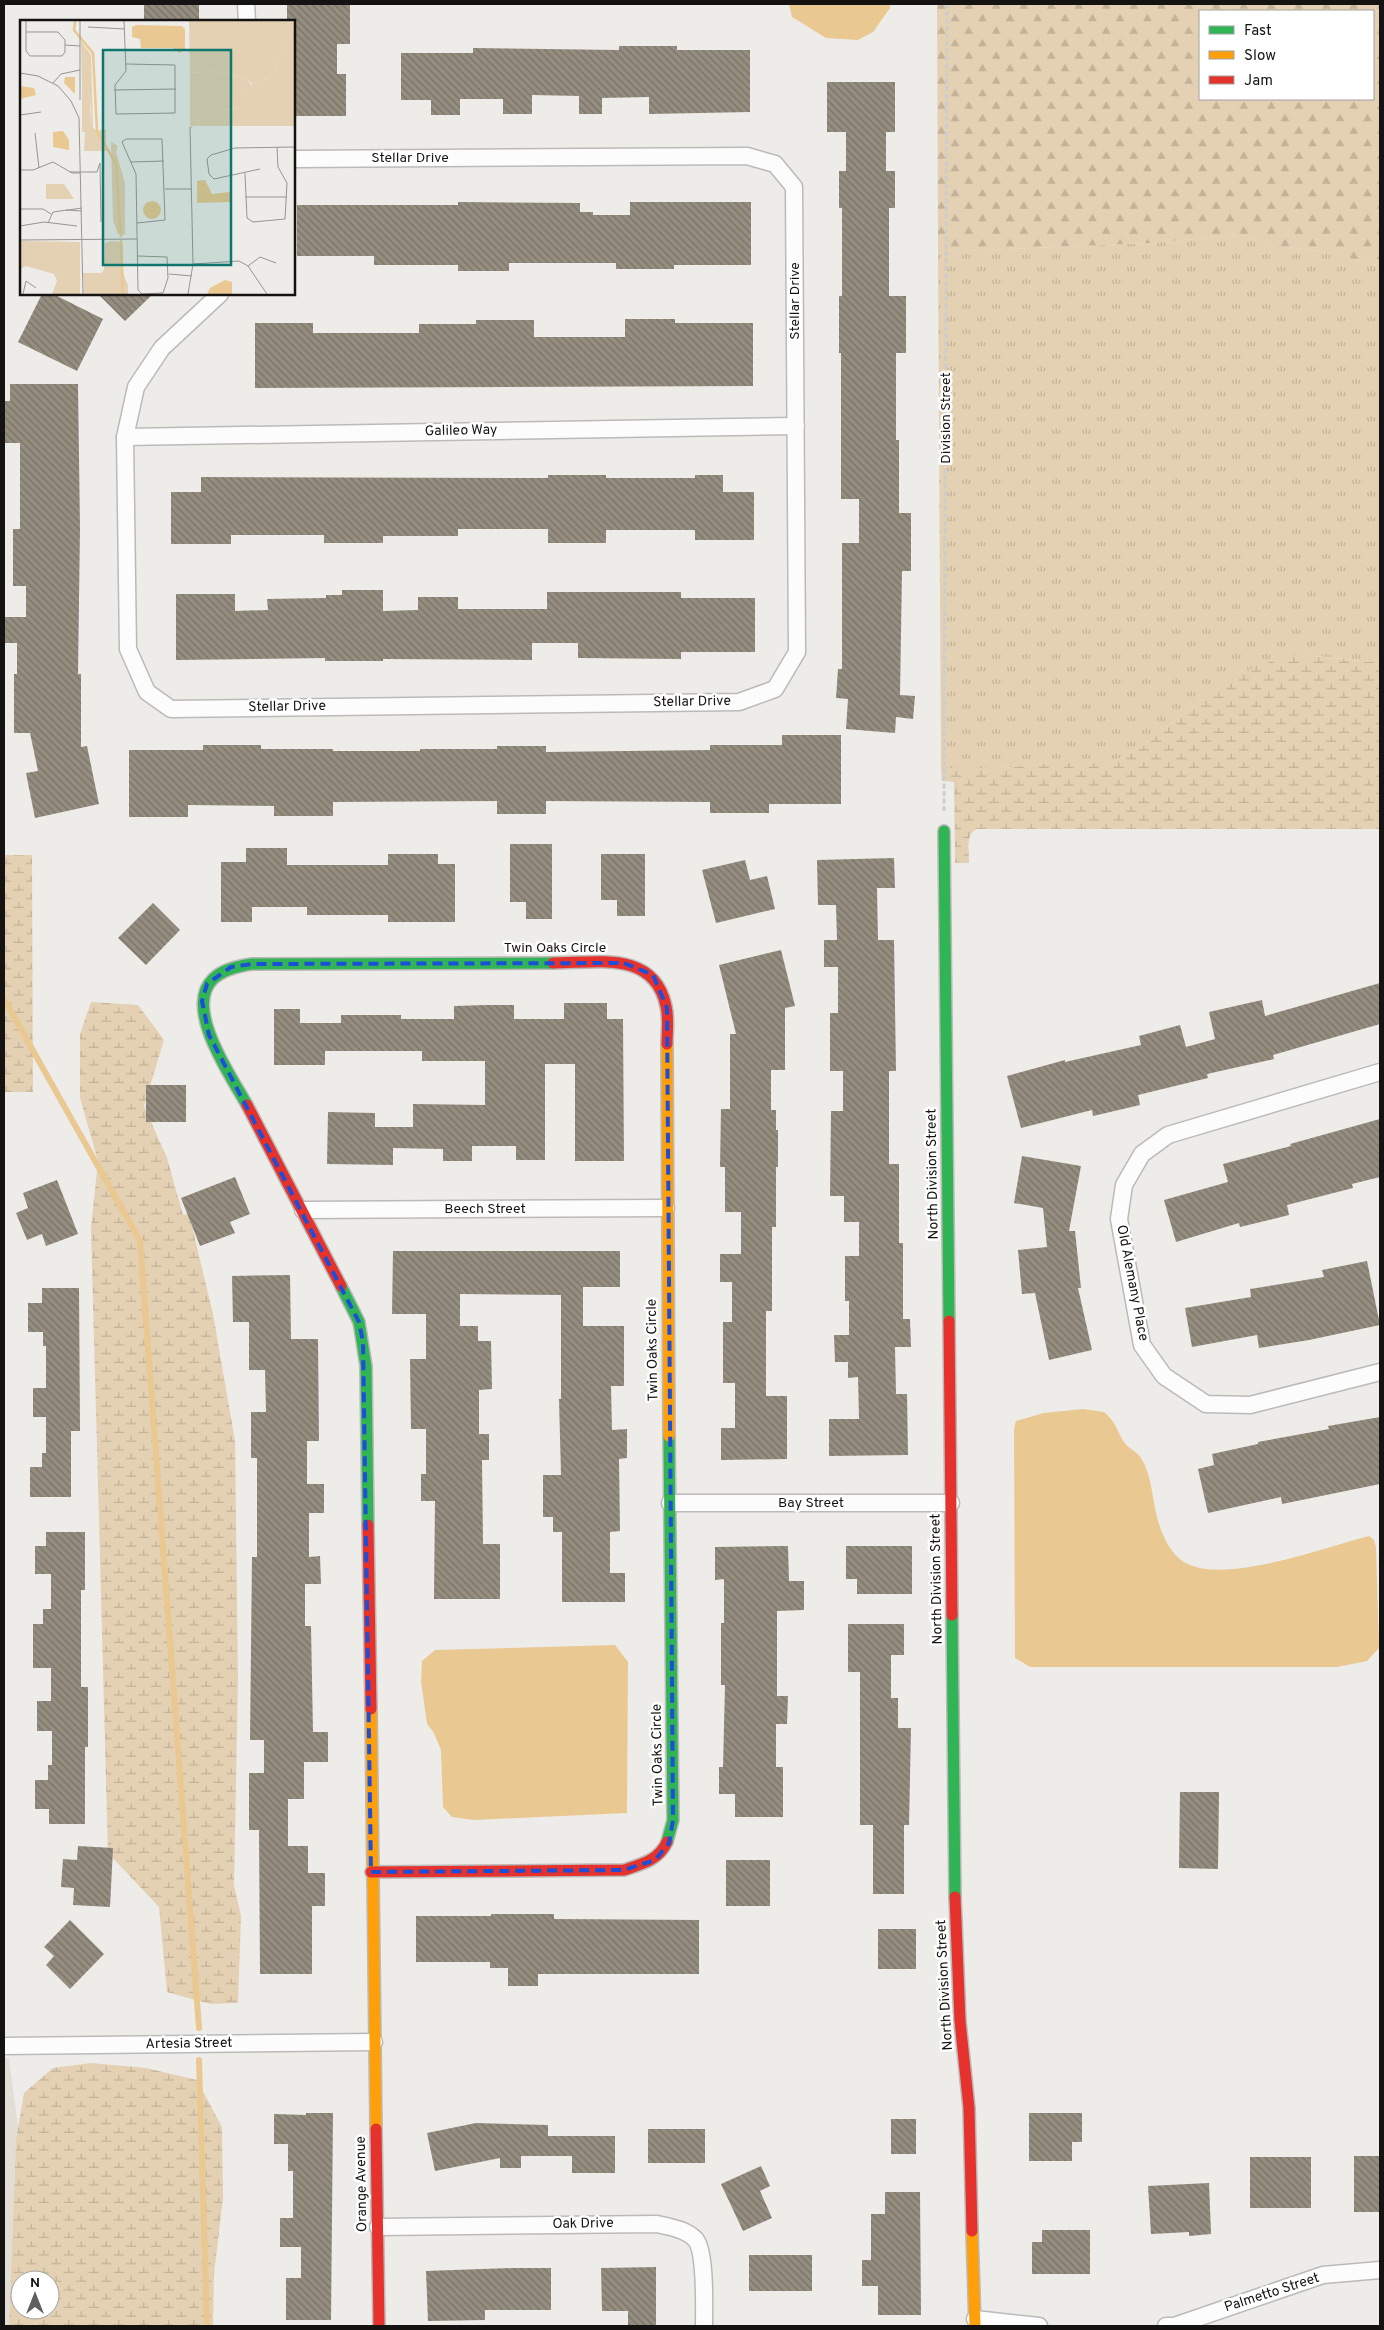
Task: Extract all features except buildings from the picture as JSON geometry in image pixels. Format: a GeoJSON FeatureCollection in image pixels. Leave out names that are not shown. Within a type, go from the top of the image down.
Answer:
{"type":"FeatureCollection","features":[{"type":"Feature","properties":{"kind":"street"},"geometry":{"type":"LineString","coordinates":[[246,4],[247,20]]}},
{"type":"Feature","properties":{"kind":"street","name":"Stellar Drive"},"geometry":{"type":"LineString","coordinates":[[219,295],[162,348],[136,387],[126,436],[128,649],[147,692],[171,709],[739,702],[775,690],[797,652],[794,187],[775,164],[747,156],[295,159]]}},
{"type":"Feature","properties":{"kind":"street","name":"Galileo Way"},"geometry":{"type":"LineString","coordinates":[[126,436],[796,426]]}},
{"type":"Feature","properties":{"kind":"street","name":"North Division Street"},"geometry":{"type":"LineString","coordinates":[[944,832],[956,1957],[960,2021],[969,2108],[975,2323]]}},
{"type":"Feature","properties":{"kind":"street","name":"Twin Oaks Circle"},"geometry":{"type":"LineString","coordinates":[[371,1872],[624,1870],[655,1860],[669,1843],[673,1820],[666,1208],[667,1008],[663,991],[653,975],[639,966],[614,963],[252,964],[231,966],[206,984],[202,1001],[203,1018],[209,1035],[303,1210],[359,1322],[363,1342],[366,1366],[371,1872],[374,2042]]}},
{"type":"Feature","properties":{"kind":"street","name":"Old Alemany Place"},"geometry":{"type":"LineString","coordinates":[[1380,1072],[1168,1134],[1142,1154],[1124,1185],[1119,1219],[1142,1345],[1164,1376],[1206,1404],[1250,1405],[1380,1372]]}},
{"type":"Feature","properties":{"kind":"street","name":"Beech Street"},"geometry":{"type":"LineString","coordinates":[[303,1210],[666,1208]]}},
{"type":"Feature","properties":{"kind":"street","name":"Bay Street"},"geometry":{"type":"LineString","coordinates":[[670,1504],[951,1503]]}},
{"type":"Feature","properties":{"kind":"street","name":"Artesia Street"},"geometry":{"type":"LineString","coordinates":[[4,2046],[374,2042]]}},
{"type":"Feature","properties":{"kind":"street","name":"Orange Avenue"},"geometry":{"type":"LineString","coordinates":[[374,2042],[378,2326]]}},
{"type":"Feature","properties":{"kind":"street","name":"Oak Drive"},"geometry":{"type":"LineString","coordinates":[[378,2227],[657,2224],[681,2229],[696,2241],[703,2262],[704,2326]]}},
{"type":"Feature","properties":{"kind":"street","name":"Palmetto Street"},"geometry":{"type":"LineString","coordinates":[[1166,2326],[1174,2326],[1323,2275],[1380,2270]]}},
{"type":"Feature","properties":{"kind":"street"},"geometry":{"type":"LineString","coordinates":[[975,2323],[1039,2326]]}},
{"type":"Feature","properties":{"kind":"path","name":"Division Street"},"geometry":{"type":"LineString","coordinates":[[944,832],[947,4]]}},
{"type":"Feature","properties":{"kind":"highlighted area"},"geometry":{"type":"Polygon","coordinates":[[[624,963],[653,975],[667,1008],[673,1820],[669,1843],[655,1860],[624,1870],[371,1872],[363,1342],[359,1322],[209,1035],[202,1001],[207,984],[231,967],[252,964],[624,963]]]}},
{"type":"Feature","properties":{"kind":"shaded area"},"geometry":{"type":"Polygon","coordinates":[[[789,4],[890,4],[890,8],[873,32],[858,40],[826,38],[792,17],[789,4]]]}},
{"type":"Feature","properties":{"kind":"shaded area"},"geometry":{"type":"Polygon","coordinates":[[[1083,1409],[1104,1412],[1113,1422],[1124,1442],[1141,1458],[1149,1477],[1162,1533],[1173,1553],[1184,1562],[1201,1568],[1223,1570],[1275,1562],[1369,1536],[1374,1540],[1376,1547],[1379,1648],[1367,1661],[1337,1667],[1030,1667],[1015,1658],[1014,1429],[1016,1421],[1044,1413],[1083,1409]]]}},
{"type":"Feature","properties":{"kind":"shaded area"},"geometry":{"type":"Polygon","coordinates":[[[615,1645],[628,1662],[627,1813],[473,1820],[452,1817],[443,1807],[441,1750],[434,1733],[427,1724],[421,1681],[422,1661],[435,1650],[615,1645]]]}},
{"type":"Feature","properties":{"kind":"shaded area"},"geometry":{"type":"Polygon","coordinates":[[[4,2058],[9,2058],[18,2127],[10,2270],[9,2326],[4,2326],[4,2058]]]}},
{"type":"Feature","properties":{"kind":"green space"},"geometry":{"type":"Polygon","coordinates":[[[937,4],[1380,4],[1380,266],[1323,251],[1285,247],[1239,235],[1151,243],[938,252],[937,4]]]}},
{"type":"Feature","properties":{"kind":"green space"},"geometry":{"type":"Polygon","coordinates":[[[1239,235],[1285,247],[1323,251],[1380,266],[1380,658],[1370,662],[1298,654],[1206,696],[1143,746],[1110,763],[1047,763],[1001,768],[941,768],[938,252],[1151,243],[1239,235]]]}},
{"type":"Feature","properties":{"kind":"green space"},"geometry":{"type":"Polygon","coordinates":[[[1298,654],[1370,662],[1380,658],[1380,829],[977,829],[973,831],[969,839],[969,863],[955,863],[954,782],[942,781],[941,768],[1001,768],[1047,763],[1110,763],[1143,746],[1206,696],[1256,666],[1298,654]]]}},
{"type":"Feature","properties":{"kind":"green space"},"geometry":{"type":"Polygon","coordinates":[[[4,855],[32,855],[33,1092],[4,1092],[4,855]]]}},
{"type":"Feature","properties":{"kind":"green space"},"geometry":{"type":"Polygon","coordinates":[[[91,1002],[138,1005],[164,1040],[144,1106],[167,1158],[183,1215],[189,1214],[213,1314],[235,1441],[238,1680],[234,1885],[241,1916],[238,2003],[210,2004],[167,1992],[159,1907],[108,1853],[91,1228],[98,1161],[80,1098],[80,1034],[91,1002]]]}},
{"type":"Feature","properties":{"kind":"green space"},"geometry":{"type":"Polygon","coordinates":[[[91,2063],[146,2068],[197,2080],[222,2127],[223,2198],[214,2274],[213,2326],[9,2326],[10,2299],[10,2320],[60,2320],[60,2270],[11,2270],[16,2140],[24,2093],[53,2068],[91,2063]]]}},
{"type":"Feature","properties":{"kind":"waterway"},"geometry":{"type":"LineString","coordinates":[[4,999],[140,1241],[199,2028]]}},
{"type":"Feature","properties":{"kind":"waterway"},"geometry":{"type":"LineString","coordinates":[[199,2060],[207,2326]]}},
{"type":"Feature","properties":{"kind":"traffic: fast"},"geometry":{"type":"LineString","coordinates":[[944,831],[949,1321]]}},
{"type":"Feature","properties":{"kind":"traffic: fast"},"geometry":{"type":"LineString","coordinates":[[247,1105],[221,1060],[206,1024],[203,1007],[205,992],[213,979],[226,970],[252,964],[553,963]]}},
{"type":"Feature","properties":{"kind":"traffic: fast"},"geometry":{"type":"LineString","coordinates":[[341,1286],[359,1322],[366,1366],[368,1525]]}},
{"type":"Feature","properties":{"kind":"traffic: fast"},"geometry":{"type":"LineString","coordinates":[[667,1842],[673,1820],[669,1436]]}},
{"type":"Feature","properties":{"kind":"traffic: fast"},"geometry":{"type":"LineString","coordinates":[[952,1615],[955,1897]]}},
{"type":"Feature","properties":{"kind":"traffic: slow"},"geometry":{"type":"LineString","coordinates":[[667,1044],[669,1436]]}},
{"type":"Feature","properties":{"kind":"traffic: slow"},"geometry":{"type":"LineString","coordinates":[[371,1709],[376,2129]]}},
{"type":"Feature","properties":{"kind":"traffic: slow"},"geometry":{"type":"LineString","coordinates":[[972,2231],[975,2326]]}},
{"type":"Feature","properties":{"kind":"traffic: jam"},"geometry":{"type":"LineString","coordinates":[[553,963],[605,962],[622,964],[637,968],[649,976],[660,988],[666,1006],[668,1020],[667,1044]]}},
{"type":"Feature","properties":{"kind":"traffic: jam"},"geometry":{"type":"LineString","coordinates":[[247,1105],[341,1286]]}},
{"type":"Feature","properties":{"kind":"traffic: jam"},"geometry":{"type":"LineString","coordinates":[[949,1321],[952,1615]]}},
{"type":"Feature","properties":{"kind":"traffic: jam"},"geometry":{"type":"LineString","coordinates":[[368,1525],[371,1709]]}},
{"type":"Feature","properties":{"kind":"traffic: jam"},"geometry":{"type":"LineString","coordinates":[[371,1872],[624,1870],[655,1857],[667,1842]]}},
{"type":"Feature","properties":{"kind":"traffic: jam"},"geometry":{"type":"LineString","coordinates":[[955,1897],[960,2021],[969,2108],[972,2231]]}},
{"type":"Feature","properties":{"kind":"traffic: jam"},"geometry":{"type":"LineString","coordinates":[[376,2129],[379,2326]]}}]}
